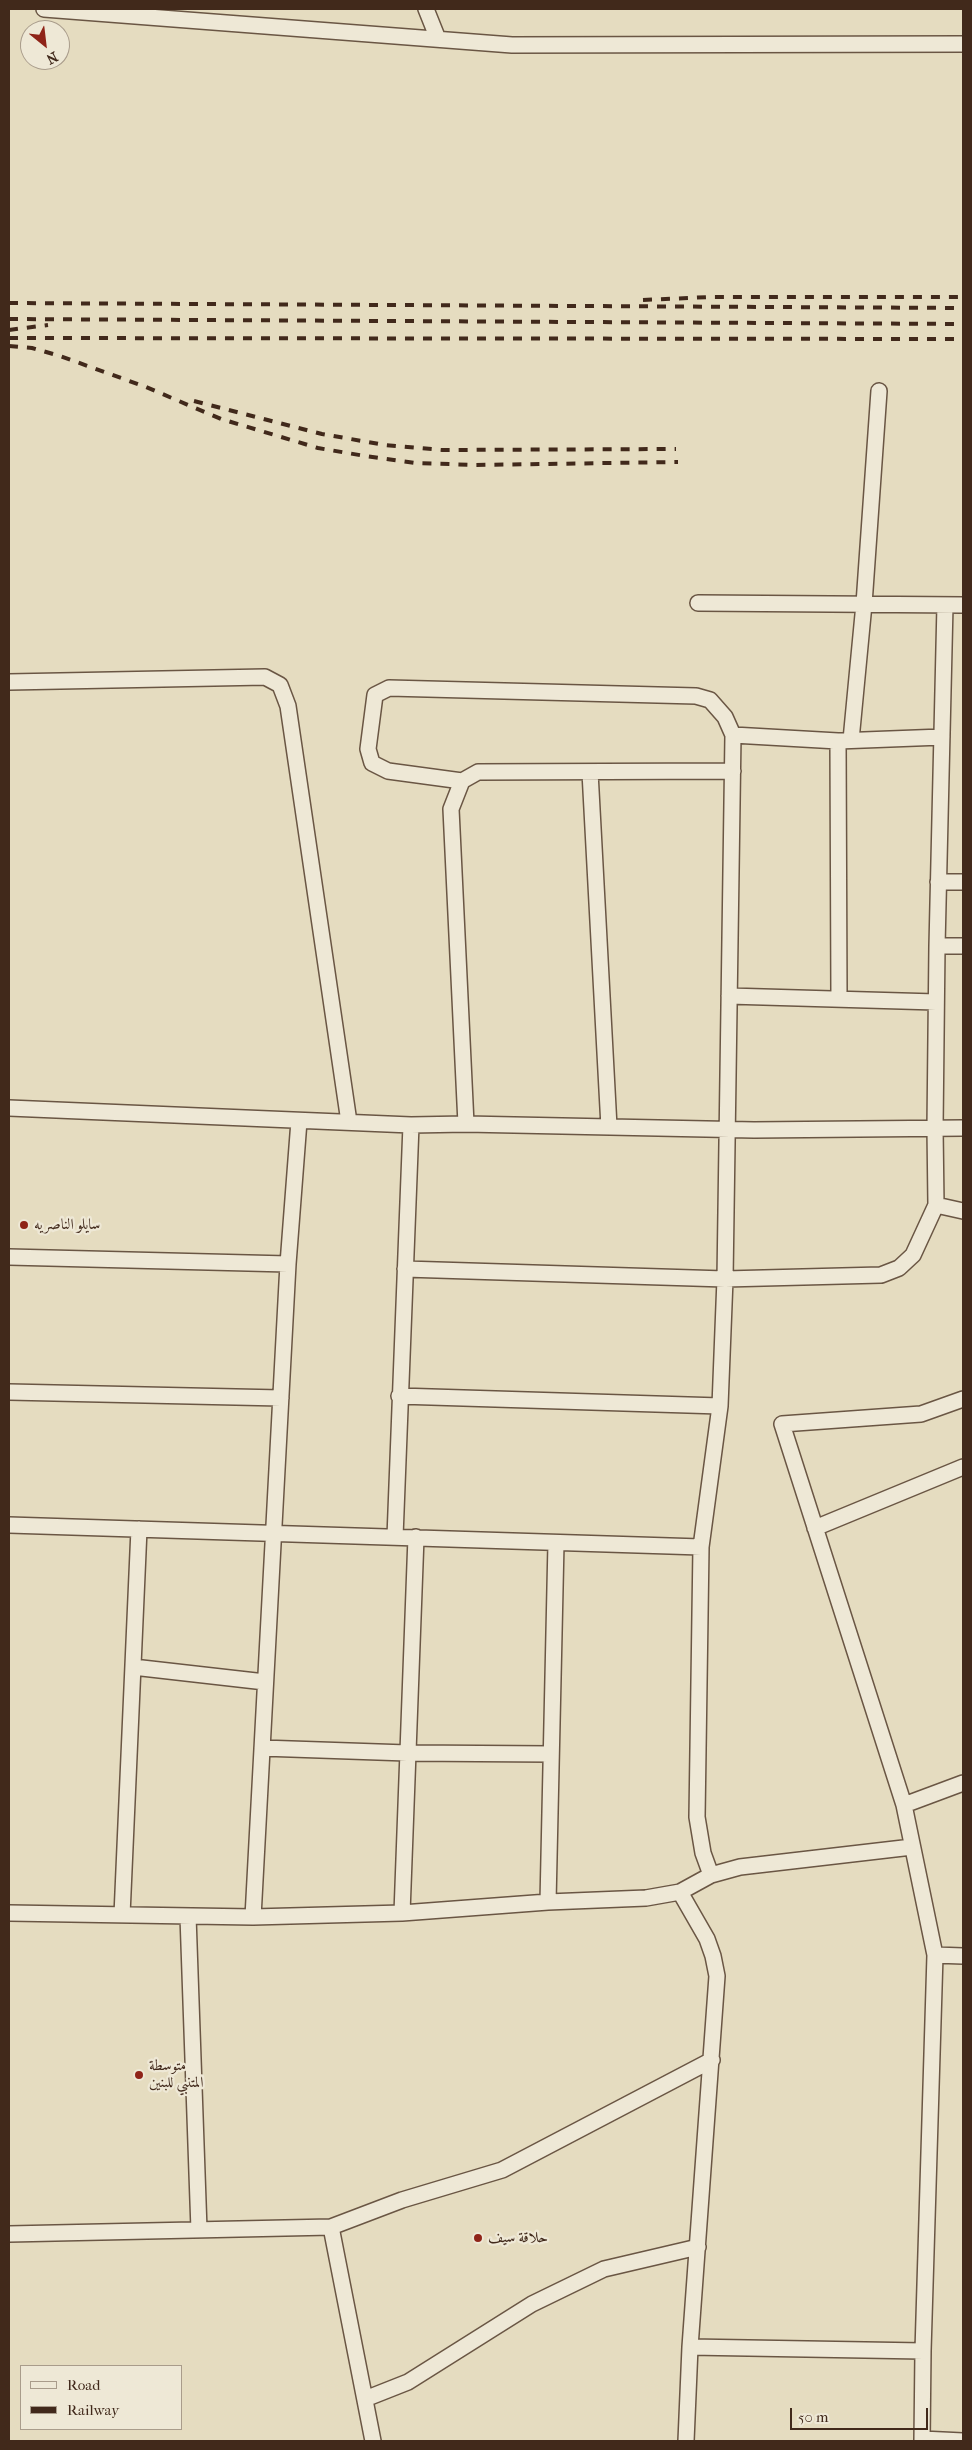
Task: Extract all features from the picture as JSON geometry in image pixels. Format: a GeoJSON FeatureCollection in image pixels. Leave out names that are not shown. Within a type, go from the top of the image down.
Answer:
{"type":"FeatureCollection","features":[{"type":"Feature","properties":{"kind":"street"},"geometry":{"type":"LineString","coordinates":[[44,9],[512,45],[963,44]]}},
{"type":"Feature","properties":{"kind":"street"},"geometry":{"type":"LineString","coordinates":[[426,9],[438,39]]}},
{"type":"Feature","properties":{"kind":"street"},"geometry":{"type":"LineString","coordinates":[[839,999],[844,740],[864,604],[879,391]]}},
{"type":"Feature","properties":{"kind":"street"},"geometry":{"type":"LineString","coordinates":[[698,603],[963,605]]}},
{"type":"Feature","properties":{"kind":"street"},"geometry":{"type":"LineString","coordinates":[[405,1269],[725,1279],[881,1276],[900,1268],[913,1255],[936,1205],[936,1002],[945,605]]}},
{"type":"Feature","properties":{"kind":"street"},"geometry":{"type":"LineString","coordinates":[[9,682],[265,678],[280,685],[288,706],[349,1122]]}},
{"type":"Feature","properties":{"kind":"street"},"geometry":{"type":"LineString","coordinates":[[711,1875],[703,1853],[697,1817],[701,1547],[720,1406],[725,1279],[733,735],[725,717],[710,700],[696,696],[388,688],[375,695],[368,749],[372,763],[388,770],[462,781],[478,772],[732,771]]}},
{"type":"Feature","properties":{"kind":"street"},"geometry":{"type":"LineString","coordinates":[[733,735],[844,740],[942,737]]}},
{"type":"Feature","properties":{"kind":"street"},"geometry":{"type":"LineString","coordinates":[[590,772],[609,1127]]}},
{"type":"Feature","properties":{"kind":"street"},"geometry":{"type":"LineString","coordinates":[[462,781],[451,809],[466,1124]]}},
{"type":"Feature","properties":{"kind":"street"},"geometry":{"type":"LineString","coordinates":[[938,882],[963,882]]}},
{"type":"Feature","properties":{"kind":"street"},"geometry":{"type":"LineString","coordinates":[[937,946],[963,946]]}},
{"type":"Feature","properties":{"kind":"street"},"geometry":{"type":"LineString","coordinates":[[729,996],[936,1002]]}},
{"type":"Feature","properties":{"kind":"street"},"geometry":{"type":"LineString","coordinates":[[9,1108],[411,1125],[466,1124],[727,1129],[963,1128]]}},
{"type":"Feature","properties":{"kind":"street"},"geometry":{"type":"LineString","coordinates":[[253,1917],[288,1264],[299,1121]]}},
{"type":"Feature","properties":{"kind":"street"},"geometry":{"type":"LineString","coordinates":[[395,1537],[411,1125]]}},
{"type":"Feature","properties":{"kind":"street"},"geometry":{"type":"LineString","coordinates":[[936,1205],[963,1211]]}},
{"type":"Feature","properties":{"kind":"street"},"geometry":{"type":"LineString","coordinates":[[9,1257],[288,1264]]}},
{"type":"Feature","properties":{"kind":"street"},"geometry":{"type":"LineString","coordinates":[[9,1392],[281,1398]]}},
{"type":"Feature","properties":{"kind":"street"},"geometry":{"type":"LineString","coordinates":[[399,1396],[720,1406]]}},
{"type":"Feature","properties":{"kind":"street"},"geometry":{"type":"LineString","coordinates":[[963,1399],[921,1414],[782,1424],[904,1805],[935,1955],[922,2351],[922,2440],[963,2441]]}},
{"type":"Feature","properties":{"kind":"street"},"geometry":{"type":"LineString","coordinates":[[815,1528],[963,1467]]}},
{"type":"Feature","properties":{"kind":"street"},"geometry":{"type":"LineString","coordinates":[[9,1525],[701,1547]]}},
{"type":"Feature","properties":{"kind":"street"},"geometry":{"type":"LineString","coordinates":[[122,1915],[140,1528]]}},
{"type":"Feature","properties":{"kind":"street"},"geometry":{"type":"LineString","coordinates":[[402,1913],[406,1753],[416,1537]]}},
{"type":"Feature","properties":{"kind":"street"},"geometry":{"type":"LineString","coordinates":[[548,1902],[556,1543]]}},
{"type":"Feature","properties":{"kind":"street"},"geometry":{"type":"LineString","coordinates":[[133,1667],[266,1682]]}},
{"type":"Feature","properties":{"kind":"street"},"geometry":{"type":"LineString","coordinates":[[262,1748],[406,1753],[552,1754]]}},
{"type":"Feature","properties":{"kind":"street"},"geometry":{"type":"LineString","coordinates":[[904,1805],[963,1783]]}},
{"type":"Feature","properties":{"kind":"street"},"geometry":{"type":"LineString","coordinates":[[9,1914],[253,1917],[402,1913],[548,1902],[646,1898],[680,1892],[711,1875],[740,1867],[912,1847]]}},
{"type":"Feature","properties":{"kind":"street"},"geometry":{"type":"LineString","coordinates":[[680,1892],[699,1922],[713,1956],[717,1976],[690,2347],[686,2441]]}},
{"type":"Feature","properties":{"kind":"street"},"geometry":{"type":"LineString","coordinates":[[188,1916],[199,2230]]}},
{"type":"Feature","properties":{"kind":"street"},"geometry":{"type":"LineString","coordinates":[[935,1955],[963,1956]]}},
{"type":"Feature","properties":{"kind":"street"},"geometry":{"type":"LineString","coordinates":[[9,2234],[330,2227],[402,2200],[502,2170],[712,2060]]}},
{"type":"Feature","properties":{"kind":"street"},"geometry":{"type":"LineString","coordinates":[[330,2227],[373,2441]]}},
{"type":"Feature","properties":{"kind":"street"},"geometry":{"type":"LineString","coordinates":[[364,2398],[408,2382],[532,2304],[604,2269],[698,2247]]}},
{"type":"Feature","properties":{"kind":"street"},"geometry":{"type":"LineString","coordinates":[[690,2347],[922,2351]]}},
{"type":"Feature","properties":{"kind":"railway"},"geometry":{"type":"LineString","coordinates":[[643,300],[711,297],[963,297]]}},
{"type":"Feature","properties":{"kind":"railway"},"geometry":{"type":"LineString","coordinates":[[9,303],[963,308]]}},
{"type":"Feature","properties":{"kind":"railway"},"geometry":{"type":"LineString","coordinates":[[9,319],[963,324]]}},
{"type":"Feature","properties":{"kind":"railway"},"geometry":{"type":"LineString","coordinates":[[9,330],[48,325]]}},
{"type":"Feature","properties":{"kind":"railway"},"geometry":{"type":"LineString","coordinates":[[9,338],[963,339]]}},
{"type":"Feature","properties":{"kind":"railway"},"geometry":{"type":"LineString","coordinates":[[9,346],[32,348],[60,356],[146,387],[221,419],[318,448],[416,463],[476,465],[678,462]]}},
{"type":"Feature","properties":{"kind":"railway"},"geometry":{"type":"LineString","coordinates":[[194,401],[322,434],[385,445],[442,450],[676,449]]}},
{"type":"Feature","properties":{"kind":"place","name":"سايلو الناصريه"},"geometry":{"type":"Point","coordinates":[24,1225]}},
{"type":"Feature","properties":{"kind":"place","name":"متوسطة المتنبي للبنين"},"geometry":{"type":"Point","coordinates":[139,2075]}},
{"type":"Feature","properties":{"kind":"place","name":"حلاقة سيف"},"geometry":{"type":"Point","coordinates":[478,2238]}}]}
